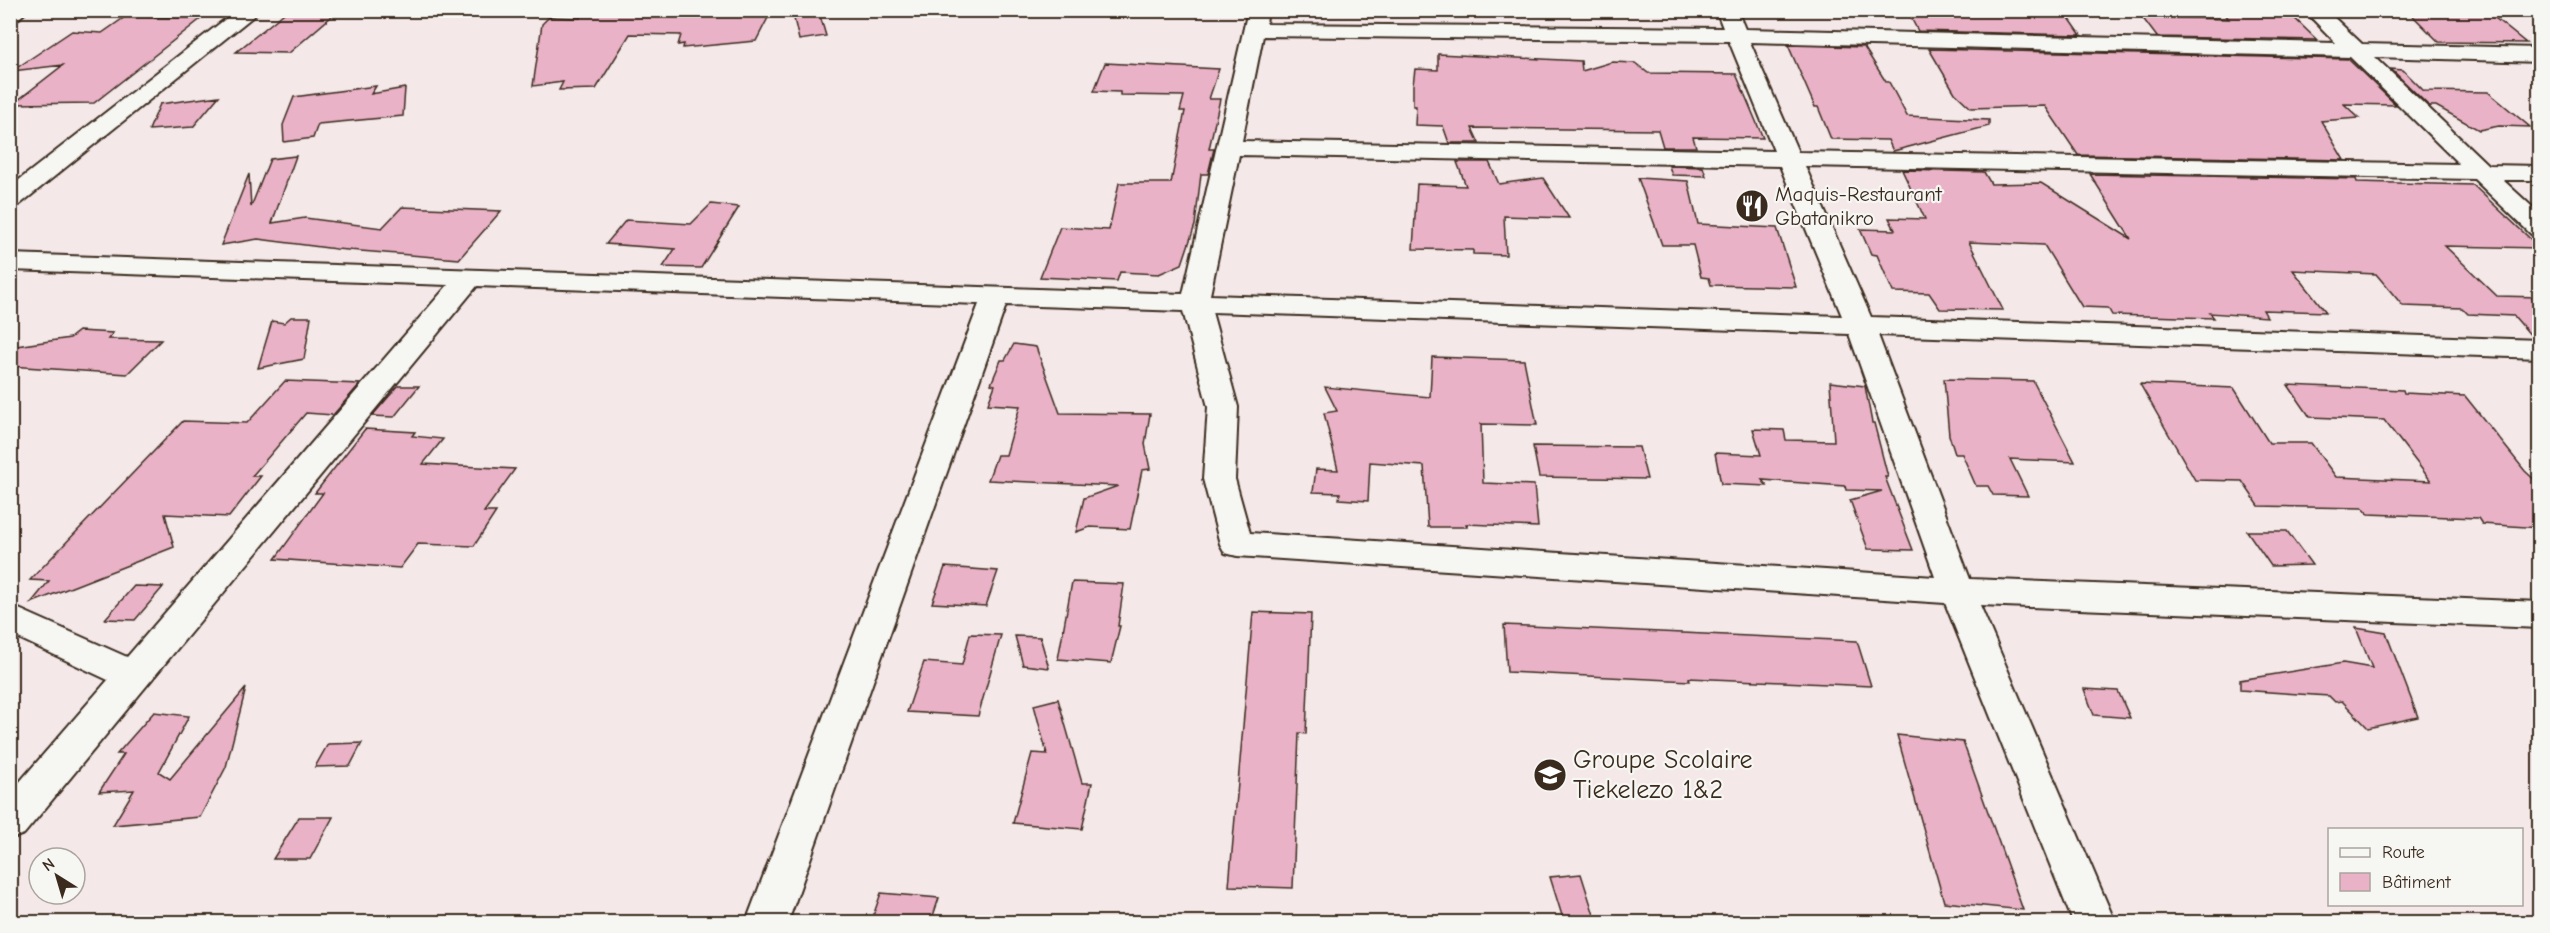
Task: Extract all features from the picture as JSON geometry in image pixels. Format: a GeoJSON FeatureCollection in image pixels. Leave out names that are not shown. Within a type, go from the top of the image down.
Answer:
{"type":"FeatureCollection","features":[{"type":"Feature","properties":{"kind":"street"},"geometry":{"type":"LineString","coordinates":[[10,16],[18,10]]}},
{"type":"Feature","properties":{"kind":"street"},"geometry":{"type":"LineString","coordinates":[[10,200],[251,10]]}},
{"type":"Feature","properties":{"kind":"street"},"geometry":{"type":"LineString","coordinates":[[2314,10],[2540,229]]}},
{"type":"Feature","properties":{"kind":"street"},"geometry":{"type":"LineString","coordinates":[[2540,55],[2357,51],[1731,23],[1251,16],[1230,148],[1195,302],[1223,407],[1219,479],[1237,544],[1957,591],[2540,615]]}},
{"type":"Feature","properties":{"kind":"street"},"geometry":{"type":"LineString","coordinates":[[1731,23],[1786,157],[1860,325],[1957,591],[2094,922]]}},
{"type":"Feature","properties":{"kind":"street"},"geometry":{"type":"LineString","coordinates":[[1230,148],[2540,172]]}},
{"type":"Feature","properties":{"kind":"street"},"geometry":{"type":"LineString","coordinates":[[10,262],[2540,349]]}},
{"type":"Feature","properties":{"kind":"street"},"geometry":{"type":"LineString","coordinates":[[10,822],[470,277]]}},
{"type":"Feature","properties":{"kind":"street"},"geometry":{"type":"LineString","coordinates":[[767,922],[996,295]]}},
{"type":"Feature","properties":{"kind":"street"},"geometry":{"type":"LineString","coordinates":[[10,618],[133,676]]}},
{"type":"Feature","properties":{"kind":"building"},"geometry":{"type":"Polygon","coordinates":[[[288,10],[339,10],[289,53],[236,52],[288,10]]]}},
{"type":"Feature","properties":{"kind":"building"},"geometry":{"type":"Polygon","coordinates":[[[581,10],[772,10],[756,41],[683,48],[684,44],[678,45],[681,35],[630,34],[596,89],[559,90],[563,82],[533,86],[542,24],[549,17],[580,18],[581,10]]]}},
{"type":"Feature","properties":{"kind":"building"},"geometry":{"type":"Polygon","coordinates":[[[792,10],[815,10],[821,19],[826,36],[799,40],[792,10]]]}},
{"type":"Feature","properties":{"kind":"building"},"geometry":{"type":"Polygon","coordinates":[[[1911,10],[2065,12],[2081,35],[1918,31],[1909,14],[1913,14],[1911,10]]]}},
{"type":"Feature","properties":{"kind":"building"},"geometry":{"type":"Polygon","coordinates":[[[2221,10],[2286,10],[2317,40],[2157,37],[2142,17],[2229,19],[2221,10]]]}},
{"type":"Feature","properties":{"kind":"building"},"geometry":{"type":"Polygon","coordinates":[[[2407,10],[2485,10],[2526,43],[2439,42],[2407,10]]]}},
{"type":"Feature","properties":{"kind":"building"},"geometry":{"type":"Polygon","coordinates":[[[125,17],[202,18],[94,103],[13,104],[63,65],[12,71],[72,31],[102,33],[125,17]]]}},
{"type":"Feature","properties":{"kind":"building"},"geometry":{"type":"Polygon","coordinates":[[[1788,45],[1864,47],[1886,82],[1889,82],[1907,116],[1989,120],[1989,126],[1893,151],[1888,140],[1831,139],[1788,45]]]}},
{"type":"Feature","properties":{"kind":"building"},"geometry":{"type":"Polygon","coordinates":[[[1929,49],[2348,59],[2396,105],[2344,104],[2359,118],[2321,121],[2344,160],[2078,155],[2045,106],[1971,108],[1955,93],[1929,49]]]}},
{"type":"Feature","properties":{"kind":"building"},"geometry":{"type":"Polygon","coordinates":[[[1438,54],[1581,61],[1582,71],[1612,62],[1635,63],[1648,73],[1736,74],[1763,138],[1693,137],[1696,147],[1663,147],[1658,130],[1472,128],[1479,143],[1449,143],[1443,126],[1415,125],[1416,106],[1413,106],[1413,85],[1415,69],[1438,70],[1438,54]]]}},
{"type":"Feature","properties":{"kind":"building"},"geometry":{"type":"Polygon","coordinates":[[[1105,63],[1219,69],[1209,99],[1220,99],[1209,149],[1214,149],[1208,174],[1201,174],[1195,225],[1182,264],[1159,274],[1120,272],[1117,281],[1040,277],[1060,227],[1109,230],[1119,183],[1171,183],[1185,111],[1180,111],[1184,96],[1120,95],[1120,92],[1094,91],[1105,63]]]}},
{"type":"Feature","properties":{"kind":"building"},"geometry":{"type":"Polygon","coordinates":[[[2391,69],[2403,70],[2424,91],[2488,92],[2530,127],[2499,126],[2479,130],[2436,106],[2429,106],[2391,69]]]}},
{"type":"Feature","properties":{"kind":"building"},"geometry":{"type":"Polygon","coordinates":[[[376,86],[371,94],[405,88],[403,116],[318,124],[313,138],[284,142],[283,125],[294,97],[376,86]]]}},
{"type":"Feature","properties":{"kind":"building"},"geometry":{"type":"Polygon","coordinates":[[[219,96],[193,127],[149,130],[160,104],[219,96]]]}},
{"type":"Feature","properties":{"kind":"building"},"geometry":{"type":"Polygon","coordinates":[[[296,156],[272,223],[305,218],[382,228],[402,207],[501,211],[459,259],[336,249],[258,239],[221,245],[249,174],[251,207],[270,159],[296,156]]]}},
{"type":"Feature","properties":{"kind":"building"},"geometry":{"type":"Polygon","coordinates":[[[1457,162],[1489,162],[1499,184],[1543,178],[1569,218],[1504,216],[1506,255],[1473,254],[1473,250],[1413,249],[1417,184],[1466,186],[1457,162]]]}},
{"type":"Feature","properties":{"kind":"building"},"geometry":{"type":"Polygon","coordinates":[[[1669,166],[1703,167],[1706,176],[1672,175],[1669,166]]]}},
{"type":"Feature","properties":{"kind":"building"},"geometry":{"type":"Polygon","coordinates":[[[1902,170],[1984,172],[1991,184],[2041,183],[2131,239],[2090,174],[2356,179],[2357,182],[2473,185],[2540,248],[2445,246],[2497,296],[2540,297],[2540,338],[2533,338],[2514,316],[2468,314],[2462,308],[2403,306],[2376,274],[2293,270],[2326,312],[2263,310],[2267,317],[2210,313],[2214,318],[2112,315],[2108,308],[2082,307],[2044,245],[1969,242],[2003,310],[1940,309],[1929,293],[1893,292],[1877,255],[1871,254],[1860,229],[1895,230],[1889,218],[1925,219],[1902,170]]]}},
{"type":"Feature","properties":{"kind":"building"},"geometry":{"type":"Polygon","coordinates":[[[1638,178],[1688,181],[1698,224],[1777,228],[1796,287],[1711,285],[1709,278],[1701,277],[1693,245],[1662,245],[1638,178]]]}},
{"type":"Feature","properties":{"kind":"building"},"geometry":{"type":"Polygon","coordinates":[[[711,204],[739,207],[701,268],[663,267],[675,249],[606,244],[626,220],[691,224],[711,204]]]}},
{"type":"Feature","properties":{"kind":"building"},"geometry":{"type":"Polygon","coordinates":[[[291,317],[311,317],[304,359],[258,368],[272,321],[284,323],[291,317]]]}},
{"type":"Feature","properties":{"kind":"building"},"geometry":{"type":"Polygon","coordinates":[[[79,331],[113,333],[108,339],[161,340],[127,374],[10,366],[10,347],[70,338],[79,331]]]}},
{"type":"Feature","properties":{"kind":"building"},"geometry":{"type":"Polygon","coordinates":[[[1014,344],[1036,347],[1060,413],[1150,414],[1145,444],[1150,469],[1142,470],[1130,529],[1090,527],[1076,532],[1084,498],[1118,486],[988,480],[997,455],[1006,455],[1020,406],[988,404],[995,385],[991,384],[1001,360],[1005,360],[1014,344]]]}},
{"type":"Feature","properties":{"kind":"building"},"geometry":{"type":"Polygon","coordinates":[[[1432,357],[1524,360],[1537,425],[1481,424],[1483,483],[1534,485],[1538,527],[1466,524],[1467,527],[1428,527],[1424,466],[1370,462],[1368,501],[1339,499],[1340,493],[1313,492],[1316,469],[1338,470],[1324,413],[1337,411],[1325,387],[1430,397],[1432,357]]]}},
{"type":"Feature","properties":{"kind":"building"},"geometry":{"type":"Polygon","coordinates":[[[1944,379],[2033,381],[2075,462],[2010,459],[2028,496],[1993,495],[1988,486],[1976,486],[1962,454],[1955,454],[1949,435],[1944,379]]]}},
{"type":"Feature","properties":{"kind":"building"},"geometry":{"type":"Polygon","coordinates":[[[285,381],[360,384],[333,415],[306,413],[252,476],[261,476],[229,517],[165,514],[174,547],[31,603],[49,581],[30,580],[183,421],[247,423],[285,381]]]}},
{"type":"Feature","properties":{"kind":"building"},"geometry":{"type":"Polygon","coordinates":[[[1830,382],[1865,386],[1872,423],[1874,423],[1888,477],[1885,477],[1913,550],[1868,549],[1850,500],[1882,491],[1846,490],[1845,486],[1762,480],[1767,486],[1721,484],[1715,453],[1761,455],[1753,429],[1784,430],[1786,440],[1834,441],[1830,382]]]}},
{"type":"Feature","properties":{"kind":"building"},"geometry":{"type":"Polygon","coordinates":[[[2140,384],[2234,388],[2269,443],[2311,443],[2336,477],[2431,481],[2384,420],[2310,417],[2288,385],[2403,390],[2404,393],[2465,396],[2525,471],[2540,485],[2540,528],[2482,524],[2478,518],[2368,514],[2363,508],[2259,506],[2242,481],[2195,480],[2140,384]]]}},
{"type":"Feature","properties":{"kind":"building"},"geometry":{"type":"Polygon","coordinates":[[[398,386],[419,386],[394,417],[372,416],[398,386]]]}},
{"type":"Feature","properties":{"kind":"building"},"geometry":{"type":"Polygon","coordinates":[[[365,429],[415,432],[412,436],[443,439],[423,464],[515,469],[484,512],[496,512],[474,546],[418,544],[400,568],[275,559],[323,493],[315,493],[365,429]]]}},
{"type":"Feature","properties":{"kind":"building"},"geometry":{"type":"Polygon","coordinates":[[[1533,446],[1639,447],[1647,479],[1539,477],[1533,446]]]}},
{"type":"Feature","properties":{"kind":"building"},"geometry":{"type":"Polygon","coordinates":[[[2247,531],[2287,531],[2312,565],[2271,566],[2247,531]]]}},
{"type":"Feature","properties":{"kind":"building"},"geometry":{"type":"Polygon","coordinates":[[[945,567],[998,571],[986,606],[932,603],[945,567]]]}},
{"type":"Feature","properties":{"kind":"building"},"geometry":{"type":"Polygon","coordinates":[[[1072,582],[1124,584],[1118,626],[1120,626],[1111,663],[1058,659],[1072,582]]]}},
{"type":"Feature","properties":{"kind":"building"},"geometry":{"type":"Polygon","coordinates":[[[134,586],[163,587],[135,620],[105,619],[134,586]]]}},
{"type":"Feature","properties":{"kind":"building"},"geometry":{"type":"Polygon","coordinates":[[[1253,612],[1311,614],[1306,734],[1299,733],[1293,888],[1229,886],[1253,612]]]}},
{"type":"Feature","properties":{"kind":"building"},"geometry":{"type":"Polygon","coordinates":[[[1504,625],[1857,641],[1871,686],[1689,678],[1690,681],[1507,672],[1504,625]]]}},
{"type":"Feature","properties":{"kind":"building"},"geometry":{"type":"Polygon","coordinates":[[[2356,628],[2386,633],[2418,717],[2368,728],[2342,701],[2335,702],[2329,696],[2240,690],[2240,680],[2343,663],[2372,668],[2356,628]]]}},
{"type":"Feature","properties":{"kind":"building"},"geometry":{"type":"Polygon","coordinates":[[[970,634],[1001,635],[978,716],[907,712],[924,662],[962,665],[970,634]]]}},
{"type":"Feature","properties":{"kind":"building"},"geometry":{"type":"Polygon","coordinates":[[[1015,636],[1040,637],[1049,668],[1023,665],[1015,636]]]}},
{"type":"Feature","properties":{"kind":"building"},"geometry":{"type":"Polygon","coordinates":[[[246,688],[226,767],[200,817],[113,825],[134,790],[99,792],[124,754],[117,754],[154,712],[189,716],[159,772],[170,779],[246,688]]]}},
{"type":"Feature","properties":{"kind":"building"},"geometry":{"type":"Polygon","coordinates":[[[2084,689],[2118,691],[2130,718],[2094,715],[2084,689]]]}},
{"type":"Feature","properties":{"kind":"building"},"geometry":{"type":"Polygon","coordinates":[[[1058,699],[1082,783],[1092,783],[1082,829],[1013,823],[1032,753],[1047,754],[1034,705],[1058,699]]]}},
{"type":"Feature","properties":{"kind":"building"},"geometry":{"type":"Polygon","coordinates":[[[1897,735],[1963,742],[2023,910],[1944,902],[1897,735]]]}},
{"type":"Feature","properties":{"kind":"building"},"geometry":{"type":"Polygon","coordinates":[[[362,743],[350,766],[315,767],[328,744],[362,743]]]}},
{"type":"Feature","properties":{"kind":"building"},"geometry":{"type":"Polygon","coordinates":[[[299,817],[333,817],[310,859],[273,859],[299,817]]]}},
{"type":"Feature","properties":{"kind":"building"},"geometry":{"type":"Polygon","coordinates":[[[1581,874],[1595,918],[1564,922],[1550,877],[1581,874]]]}},
{"type":"Feature","properties":{"kind":"building"},"geometry":{"type":"Polygon","coordinates":[[[881,893],[939,898],[931,922],[871,922],[881,893]]]}},
{"type":"Feature","properties":{"kind":"place","name":"Maquis-Restaurant Gbatanikro"},"geometry":{"type":"Point","coordinates":[1752,206]}},
{"type":"Feature","properties":{"kind":"place","name":"Groupe Scolaire Tiekelezo 1&2"},"geometry":{"type":"Point","coordinates":[1550,775]}}]}
